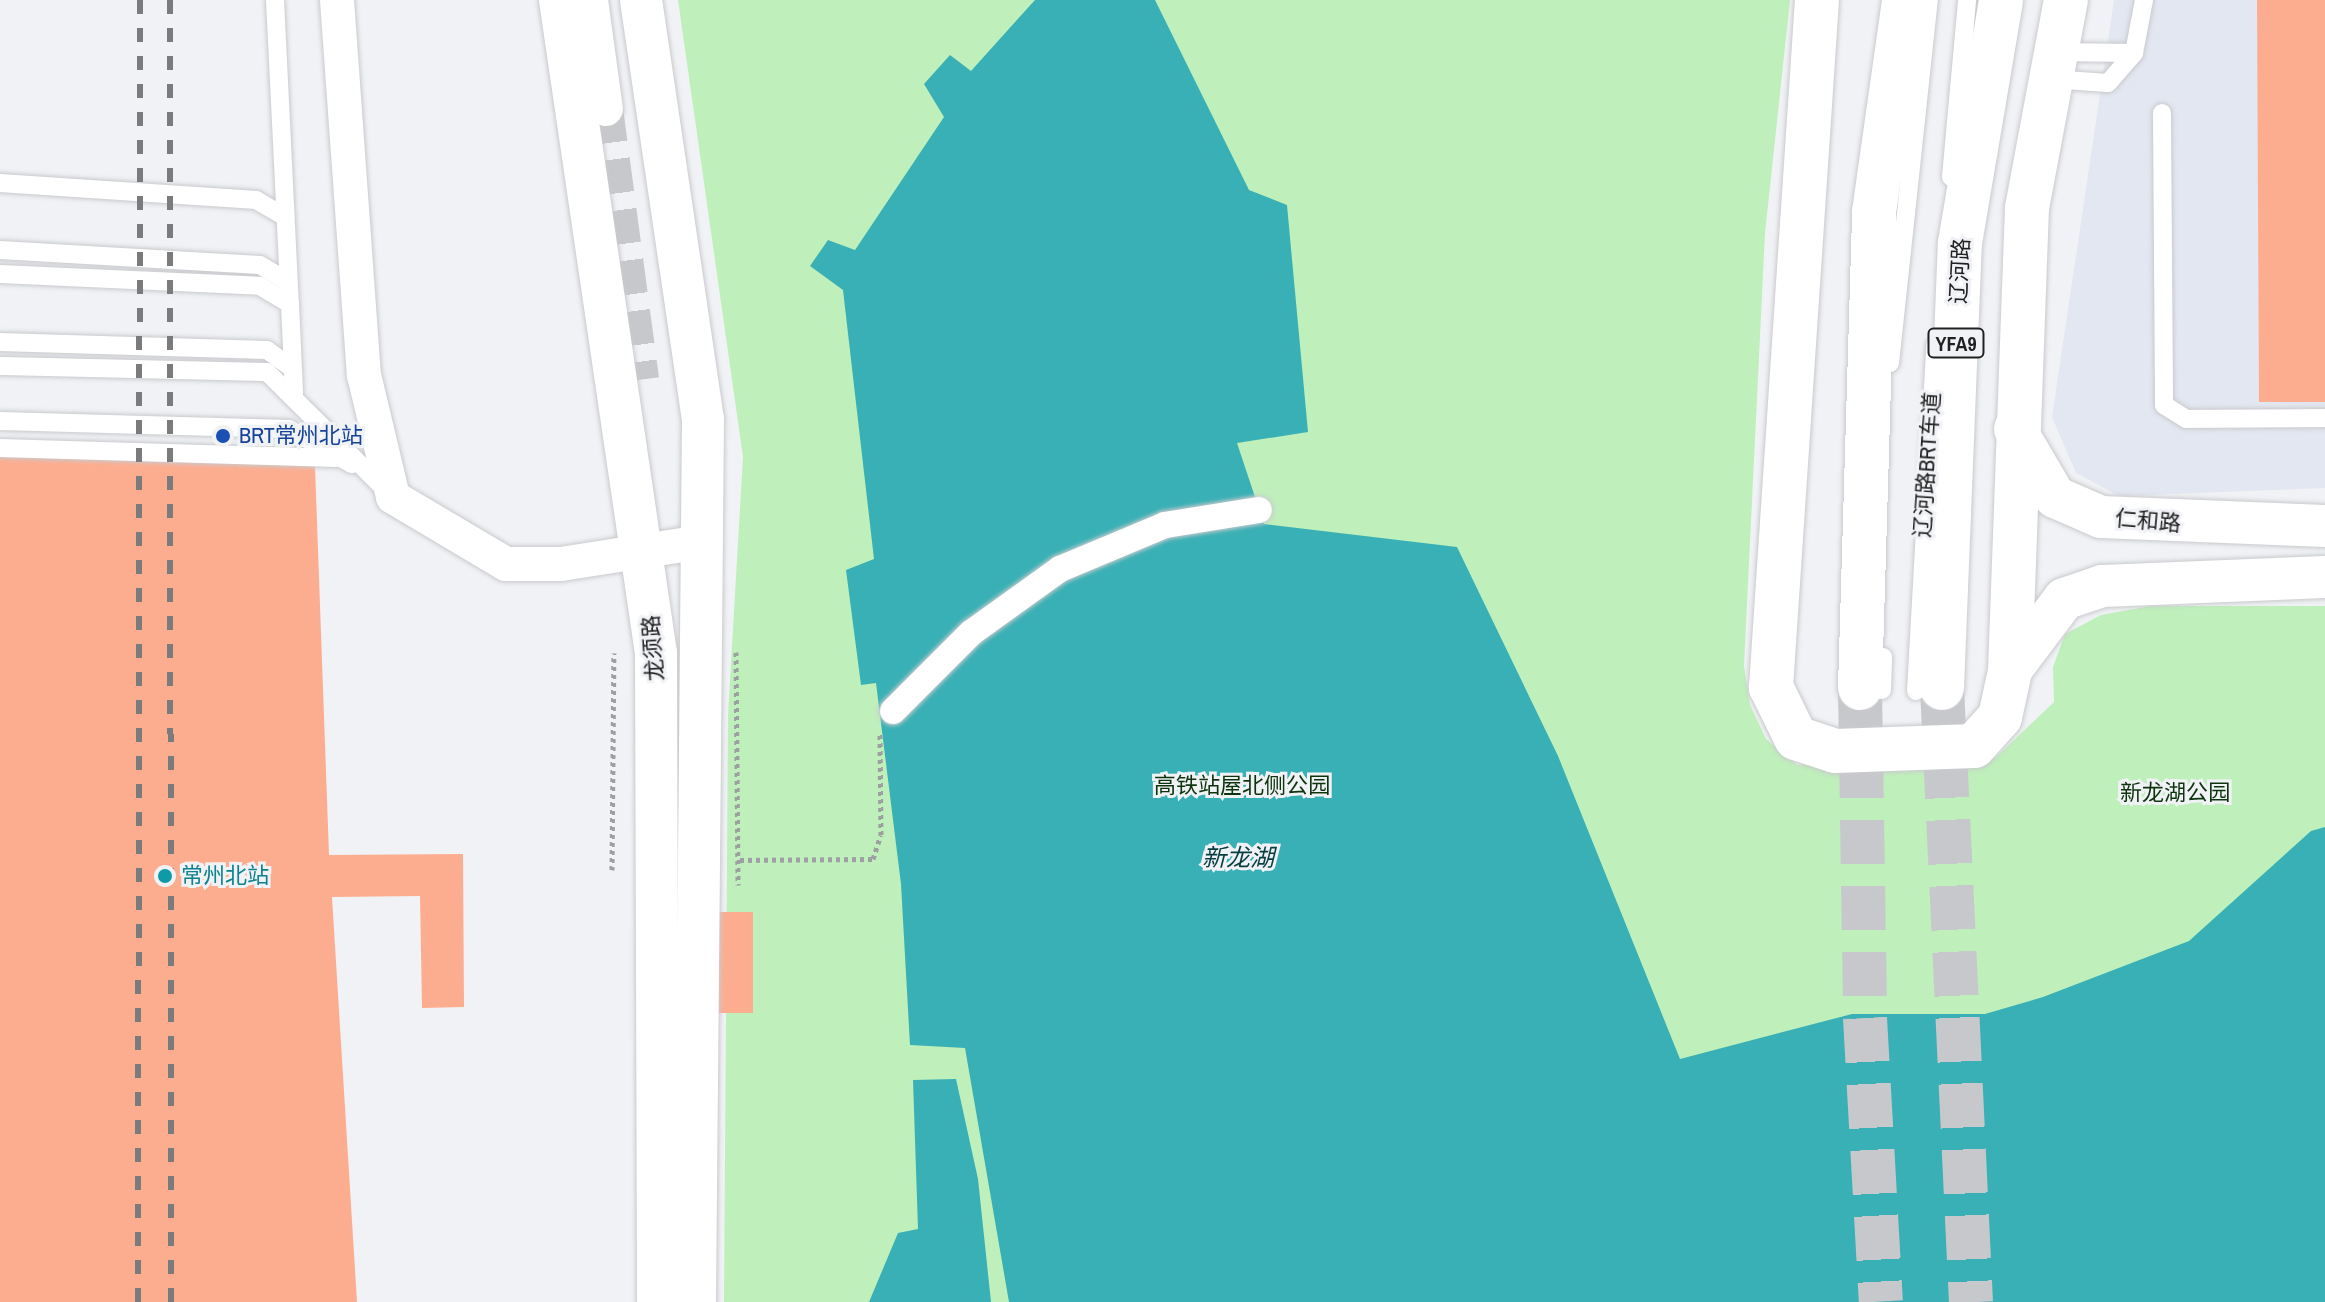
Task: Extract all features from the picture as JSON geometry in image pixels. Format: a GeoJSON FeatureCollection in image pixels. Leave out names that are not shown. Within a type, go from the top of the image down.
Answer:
{"type":"FeatureCollection","features":[{"type":"Feature","properties":{"kind":"main road"},"geometry":{"type":"LineString","coordinates":[[1817,0],[1771,687],[1796,738],[1835,751],[1974,746],[2000,717],[2010,671],[2015,429],[2027,208],[2066,0]]}},
{"type":"Feature","properties":{"kind":"main road"},"geometry":{"type":"LineString","coordinates":[[1871,689],[1874,212],[1904,0]]}},
{"type":"Feature","properties":{"kind":"main road","name":"辽河路"},"geometry":{"type":"LineString","coordinates":[[1929,690],[1960,243],[2001,0]]}},
{"type":"Feature","properties":{"kind":"street"},"geometry":{"type":"LineString","coordinates":[[337,0],[364,375],[393,497],[506,564],[642,552],[702,542]]}},
{"type":"Feature","properties":{"kind":"street","name":"龙须路"},"geometry":{"type":"LineString","coordinates":[[560,0],[656,653],[658,1302]]}},
{"type":"Feature","properties":{"kind":"street"},"geometry":{"type":"LineString","coordinates":[[591,0],[606,109]]}},
{"type":"Feature","properties":{"kind":"street","name":"龙须路"},"geometry":{"type":"LineString","coordinates":[[641,0],[703,419],[695,1302]]}},
{"type":"Feature","properties":{"kind":"street","name":"仁和路"},"geometry":{"type":"LineString","coordinates":[[2015,429],[2055,497],[2101,517],[2325,526]]}},
{"type":"Feature","properties":{"kind":"street"},"geometry":{"type":"LineString","coordinates":[[887,720],[971,633],[1060,569],[1165,525],[1259,510]]}},
{"type":"Feature","properties":{"kind":"street"},"geometry":{"type":"LineString","coordinates":[[2010,671],[2064,599],[2102,586],[2325,577]]}},
{"type":"Feature","properties":{"kind":"lane"},"geometry":{"type":"LineString","coordinates":[[275,0],[294,393]]}},
{"type":"Feature","properties":{"kind":"lane","name":"辽河路BRT车道"},"geometry":{"type":"LineString","coordinates":[[1871,689],[1890,365],[1929,0]]}},
{"type":"Feature","properties":{"kind":"lane","name":"辽河路BRT车道"},"geometry":{"type":"LineString","coordinates":[[1929,690],[1924,459],[1967,0]]}},
{"type":"Feature","properties":{"kind":"lane"},"geometry":{"type":"LineString","coordinates":[[2054,66],[2108,83],[2134,53],[2144,0]]}},
{"type":"Feature","properties":{"kind":"lane"},"geometry":{"type":"LineString","coordinates":[[2054,66],[2134,53]]}},
{"type":"Feature","properties":{"kind":"lane"},"geometry":{"type":"LineString","coordinates":[[2162,113],[2164,405],[2186,419],[2325,418]]}},
{"type":"Feature","properties":{"kind":"lane"},"geometry":{"type":"LineString","coordinates":[[0,183],[256,200],[285,217]]}},
{"type":"Feature","properties":{"kind":"lane"},"geometry":{"type":"LineString","coordinates":[[0,250],[260,265],[288,282]]}},
{"type":"Feature","properties":{"kind":"lane"},"geometry":{"type":"LineString","coordinates":[[0,274],[260,286],[290,304]]}},
{"type":"Feature","properties":{"kind":"lane"},"geometry":{"type":"LineString","coordinates":[[0,342],[267,350],[292,368]]}},
{"type":"Feature","properties":{"kind":"lane"},"geometry":{"type":"LineString","coordinates":[[0,366],[267,372],[294,393],[393,497]]}},
{"type":"Feature","properties":{"kind":"lane"},"geometry":{"type":"LineString","coordinates":[[0,421],[289,429],[345,459],[393,497]]}},
{"type":"Feature","properties":{"kind":"lane"},"geometry":{"type":"LineString","coordinates":[[0,448],[345,459]]}},
{"type":"Feature","properties":{"kind":"path"},"geometry":{"type":"LineString","coordinates":[[612,870],[614,653]]}},
{"type":"Feature","properties":{"kind":"path"},"geometry":{"type":"LineString","coordinates":[[740,860],[873,859],[881,835],[875,744],[887,720]]}},
{"type":"Feature","properties":{"kind":"shaded area"},"geometry":{"type":"Polygon","coordinates":[[[2114,0],[2325,0],[2325,488],[2119,496],[2076,473],[2052,417],[2114,0]]]}},
{"type":"Feature","properties":{"kind":"green space","name":"高铁站屋北侧公园"},"geometry":{"type":"Polygon","coordinates":[[[678,0],[1790,0],[1765,233],[1744,666],[1750,705],[1766,739],[1797,765],[1995,758],[2054,702],[2053,667],[2065,634],[2101,615],[2150,606],[2325,606],[2325,1302],[724,1302],[728,715],[743,457],[678,0]]]}},
{"type":"Feature","properties":{"kind":"water","name":"新龙湖"},"geometry":{"type":"Polygon","coordinates":[[[1035,0],[1155,0],[1249,190],[1287,205],[1308,432],[1237,443],[1264,524],[1457,547],[1558,756],[1680,1059],[1852,1014],[1985,1014],[2043,997],[2189,941],[2311,831],[2325,827],[2325,1302],[1009,1302],[965,1048],[910,1045],[901,884],[876,683],[861,685],[846,570],[874,559],[843,290],[810,266],[828,240],[855,250],[944,117],[924,84],[950,55],[971,71],[1035,0]]]}},
{"type":"Feature","properties":{"kind":"water"},"geometry":{"type":"Polygon","coordinates":[[[956,1079],[978,1179],[991,1302],[869,1302],[898,1233],[918,1229],[913,1080],[956,1079]]]}},
{"type":"Feature","properties":{"kind":"building"},"geometry":{"type":"Polygon","coordinates":[[[2257,0],[2325,0],[2325,402],[2259,402],[2257,0]]]}},
{"type":"Feature","properties":{"kind":"building","name":"常州北站"},"geometry":{"type":"Polygon","coordinates":[[[0,456],[315,466],[329,855],[463,854],[464,1007],[422,1008],[420,896],[332,897],[357,1302],[0,1302],[0,456]]]}},
{"type":"Feature","properties":{"kind":"building"},"geometry":{"type":"Polygon","coordinates":[[[718,912],[753,912],[753,1013],[716,1013],[718,912]]]}},
{"type":"Feature","properties":{"kind":"tunnel"},"geometry":{"type":"LineString","coordinates":[[606,109],[642,380]]}},
{"type":"Feature","properties":{"kind":"tunnel"},"geometry":{"type":"LineString","coordinates":[[1860,688],[1865,1018],[1881,1302]]}},
{"type":"Feature","properties":{"kind":"tunnel"},"geometry":{"type":"LineString","coordinates":[[1942,688],[1971,1302]]}},
{"type":"Feature","properties":{"kind":"railway"},"geometry":{"type":"LineString","coordinates":[[138,1302],[140,0]]}},
{"type":"Feature","properties":{"kind":"railway"},"geometry":{"type":"LineString","coordinates":[[170,0],[171,1302]]}},
{"type":"Feature","properties":{"kind":"place","name":"BRT常州北站"},"geometry":{"type":"Point","coordinates":[223,436]}},
{"type":"Feature","properties":{"kind":"place","name":"常州北站"},"geometry":{"type":"Point","coordinates":[165,876]}},
{"type":"Feature","properties":{"kind":"park label","name":"新龙湖公园"},"geometry":{"type":"Point","coordinates":[2175,793]}}]}
